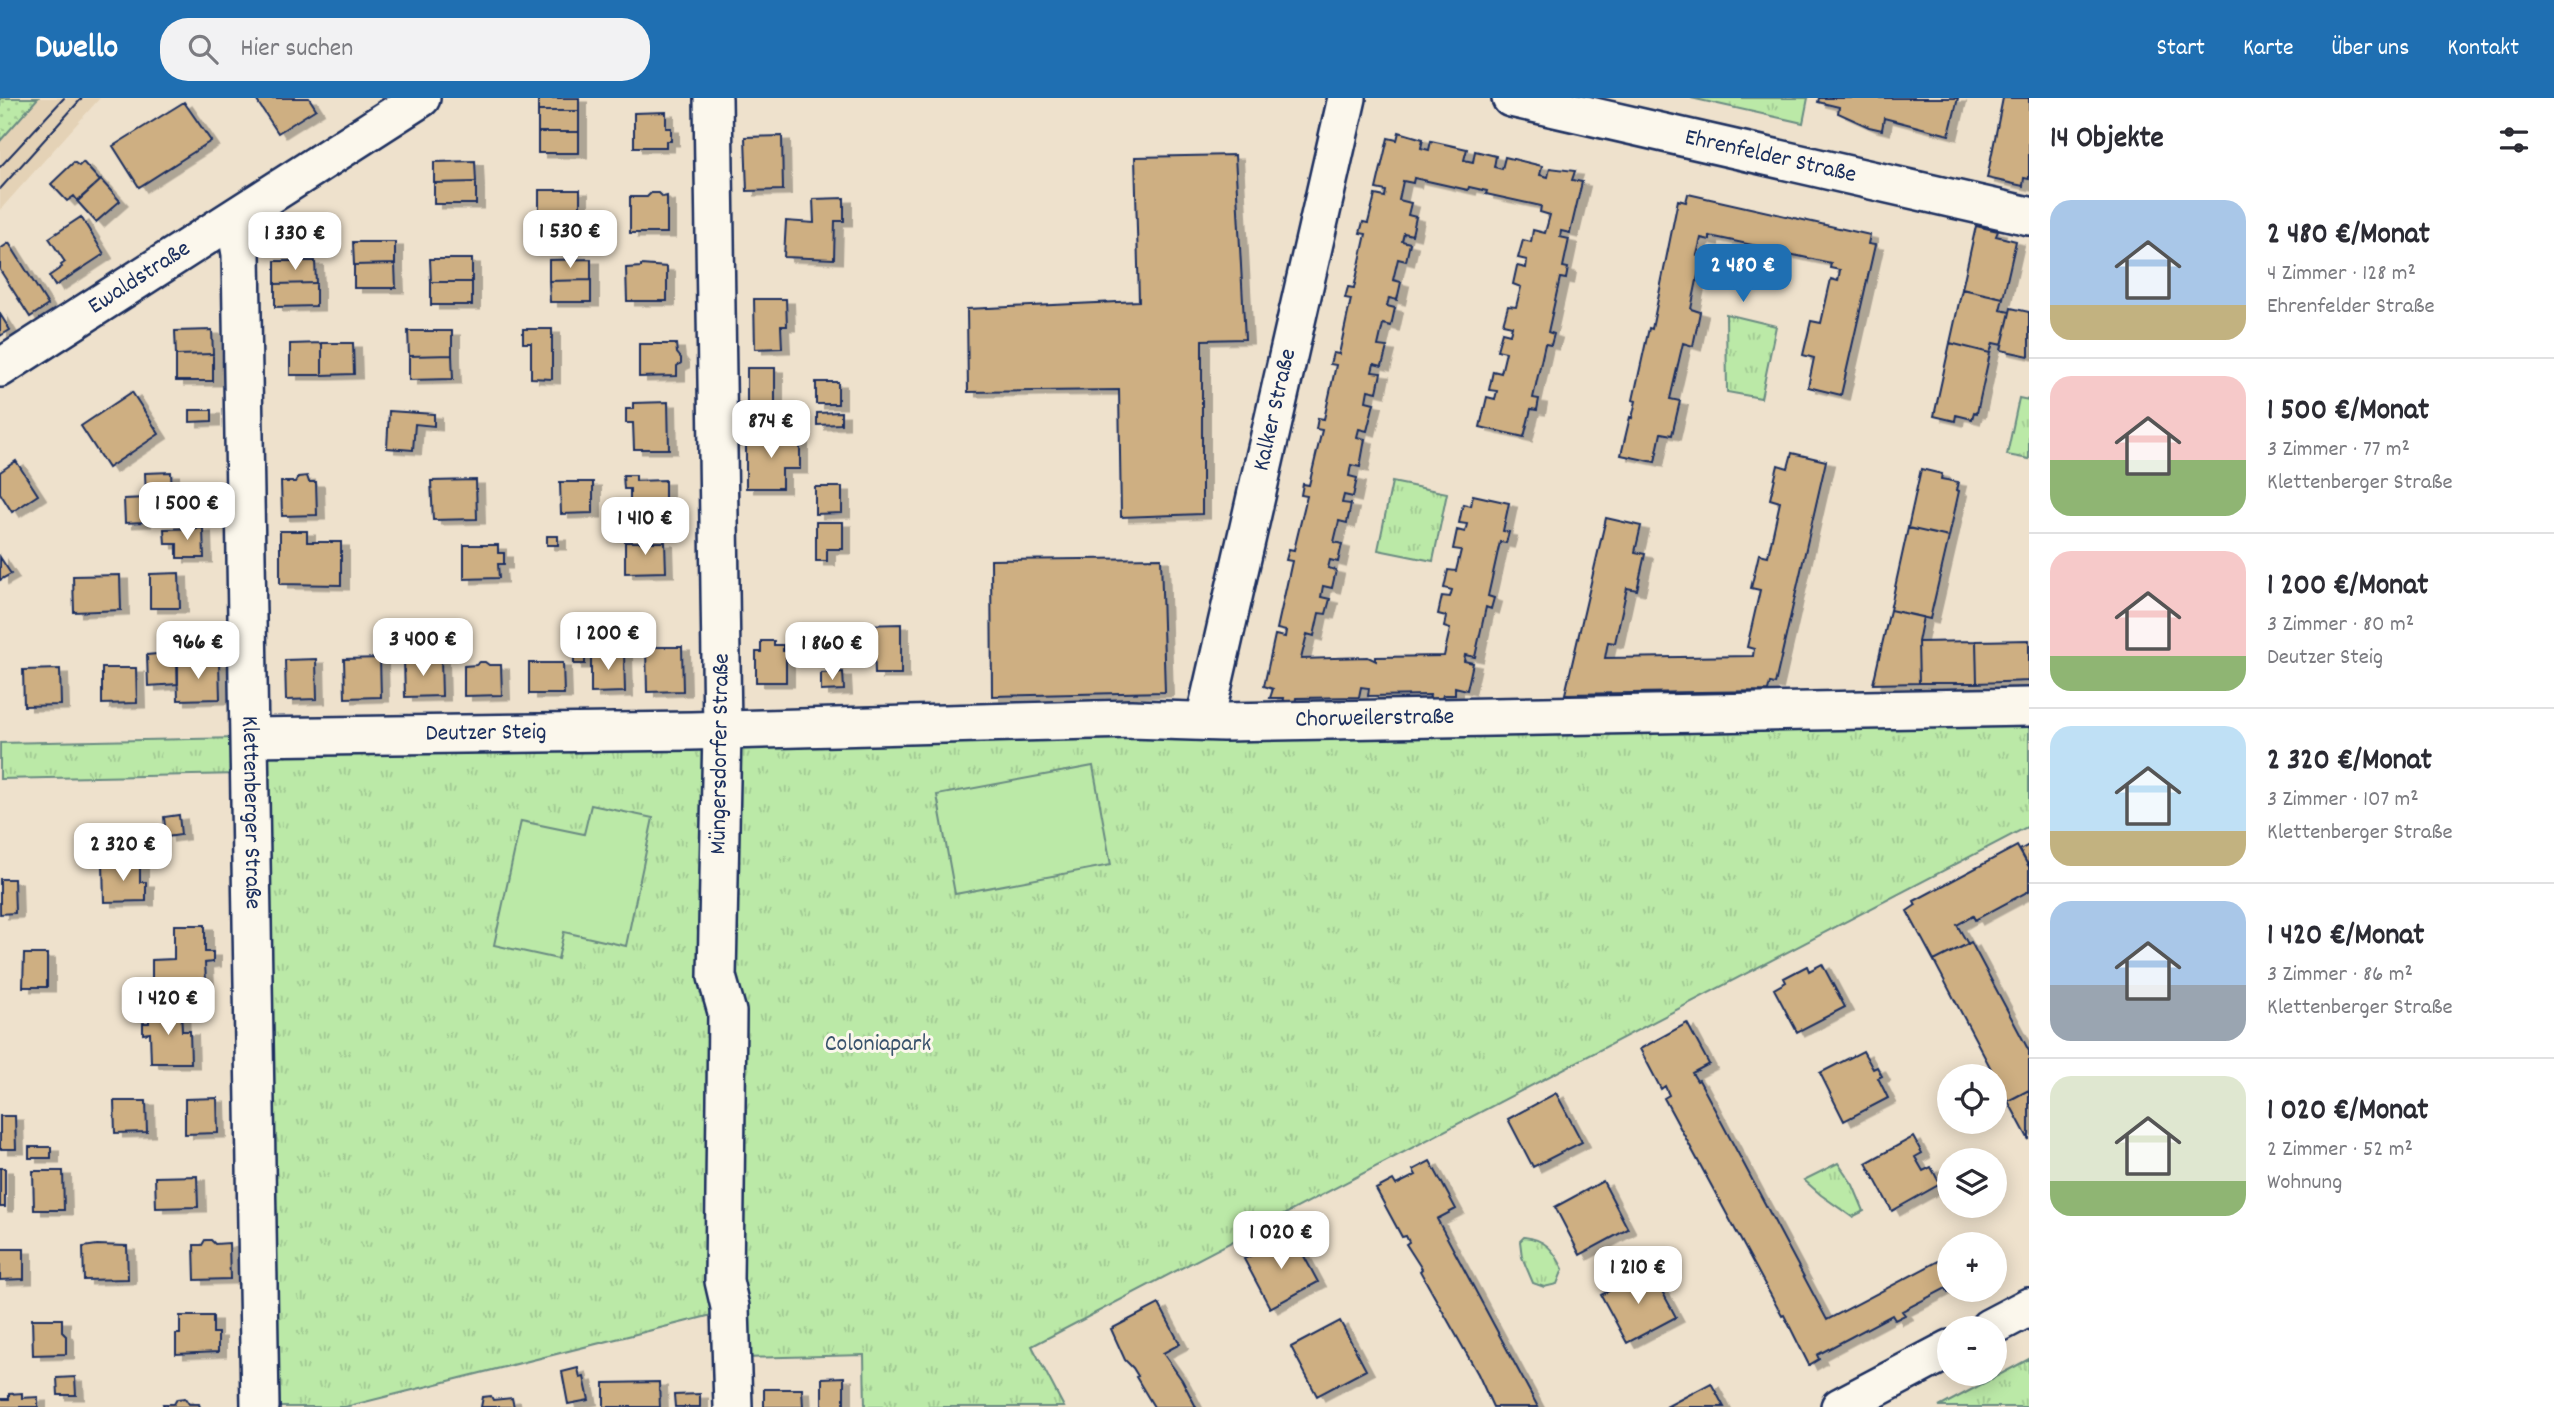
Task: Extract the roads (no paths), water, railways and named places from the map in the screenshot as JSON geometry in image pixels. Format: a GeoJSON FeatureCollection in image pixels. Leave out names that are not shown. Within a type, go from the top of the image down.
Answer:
{"type":"FeatureCollection","features":[{"type":"Feature","properties":{"kind":"street","name":"Ewaldstraße"},"geometry":{"type":"LineString","coordinates":[[0,368],[421,98]]}},
{"type":"Feature","properties":{"kind":"street","name":"Müngersdorfer Straße"},"geometry":{"type":"LineString","coordinates":[[712,98],[722,730],[717,977],[727,1012],[724,1281],[730,1307],[733,1407]]}},
{"type":"Feature","properties":{"kind":"street","name":"Kalker Straße"},"geometry":{"type":"LineString","coordinates":[[1205,720],[1347,98]]}},
{"type":"Feature","properties":{"kind":"street","name":"Ehrenfelder Straße"},"geometry":{"type":"LineString","coordinates":[[1511,98],[2029,216]]}},
{"type":"Feature","properties":{"kind":"street","name":"Klettenberger Straße"},"geometry":{"type":"LineString","coordinates":[[228,223],[238,237],[241,254],[260,1407]]}},
{"type":"Feature","properties":{"kind":"street","name":"Chorweilerstraße"},"geometry":{"type":"LineString","coordinates":[[722,730],[1131,719],[1223,722],[2029,707]]}},
{"type":"Feature","properties":{"kind":"street","name":"Deutzer Steig"},"geometry":{"type":"LineString","coordinates":[[250,737],[722,730]]}},
{"type":"Feature","properties":{"kind":"street"},"geometry":{"type":"LineString","coordinates":[[2007,1319],[2029,1307]]}},
{"type":"Feature","properties":{"kind":"street"},"geometry":{"type":"LineString","coordinates":[[1840,1407],[1937,1356]]}},
{"type":"Feature","properties":{"kind":"tram line"},"geometry":{"type":"LineString","coordinates":[[0,167],[64,98]]}},
{"type":"Feature","properties":{"kind":"tram line"},"geometry":{"type":"LineString","coordinates":[[0,189],[82,98]]}},
{"type":"Feature","properties":{"kind":"park label","name":"Coloniapark"},"geometry":{"type":"Point","coordinates":[878,1045]}}]}
